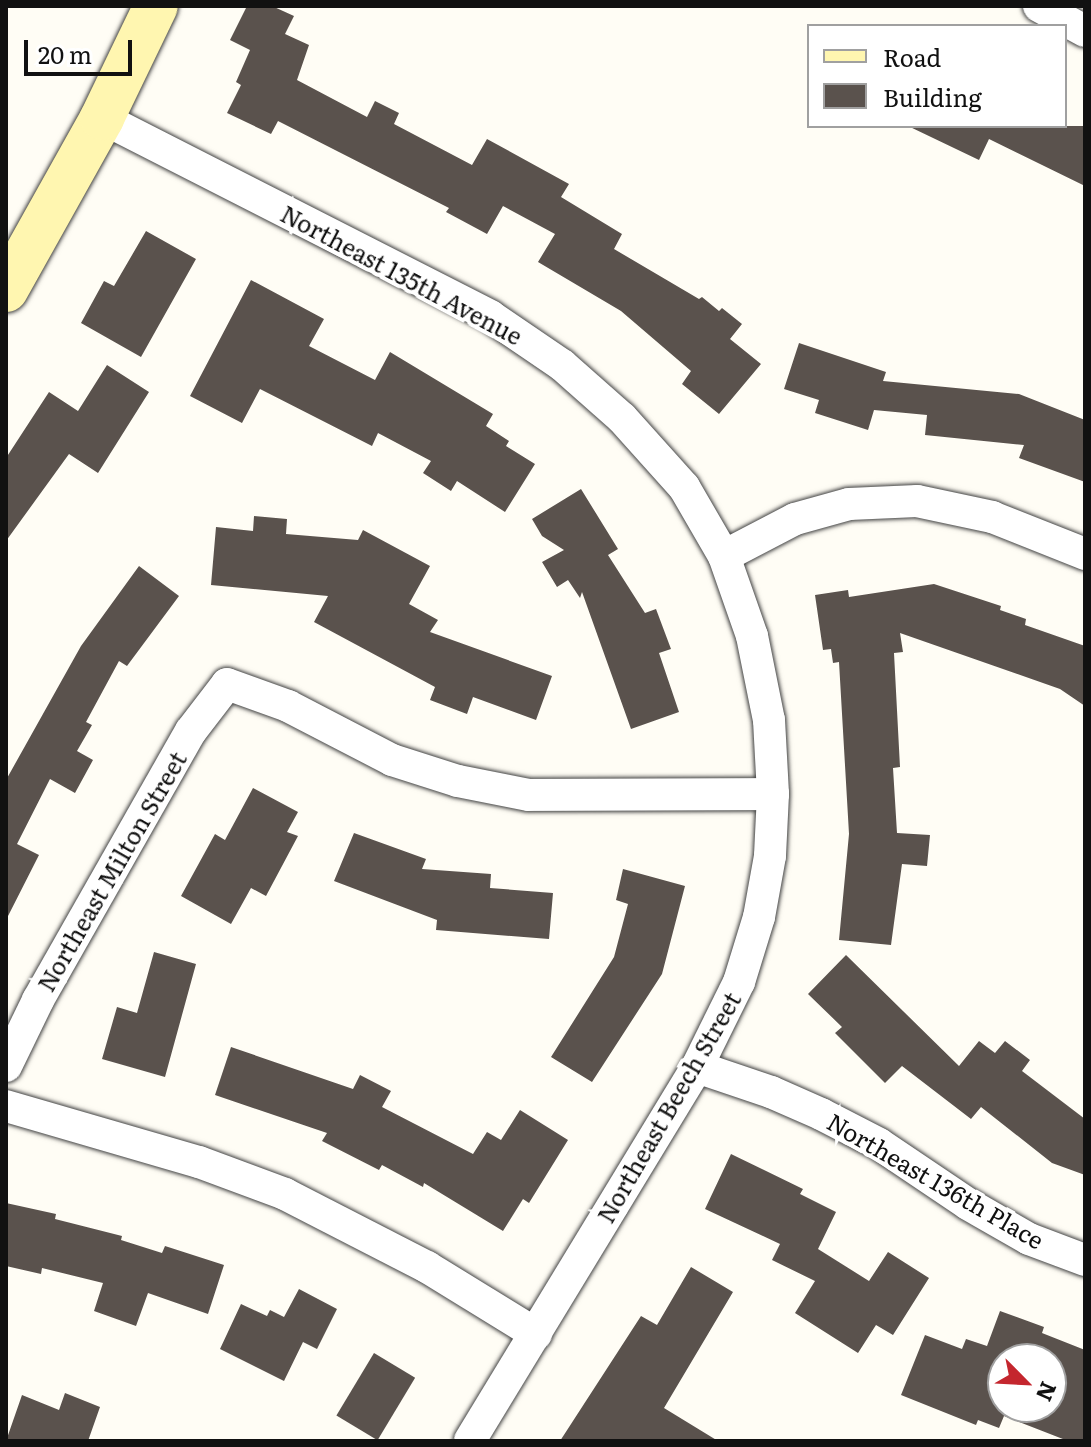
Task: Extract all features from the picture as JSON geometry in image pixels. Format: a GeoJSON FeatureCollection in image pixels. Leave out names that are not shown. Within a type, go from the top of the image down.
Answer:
{"type":"FeatureCollection","features":[{"type":"Feature","properties":{"kind":"street"},"geometry":{"type":"LineString","coordinates":[[6,290],[102,118],[156,6]]}},
{"type":"Feature","properties":{"kind":"street"},"geometry":{"type":"LineString","coordinates":[[1039,6],[1085,31]]}},
{"type":"Feature","properties":{"kind":"street","name":"Northeast 135th Avenue"},"geometry":{"type":"LineString","coordinates":[[102,118],[490,316],[562,365],[622,418],[684,487],[724,556]]}},
{"type":"Feature","properties":{"kind":"street"},"geometry":{"type":"LineString","coordinates":[[724,556],[795,519],[849,504],[917,501],[992,517],[1085,554]]}},
{"type":"Feature","properties":{"kind":"street","name":"Northeast Beech Street"},"geometry":{"type":"LineString","coordinates":[[470,1441],[697,1067],[739,982],[759,917],[770,856],[773,794],[769,720],[752,636],[724,556]]}},
{"type":"Feature","properties":{"kind":"street","name":"Northeast Milton Street"},"geometry":{"type":"LineString","coordinates":[[6,1066],[38,1000],[191,731],[227,684],[288,706],[392,760],[458,781],[529,795],[773,794]]}},
{"type":"Feature","properties":{"kind":"street","name":"Northeast 136th Place"},"geometry":{"type":"LineString","coordinates":[[697,1067],[821,1114],[879,1144],[968,1204],[1029,1239],[1085,1260]]}},
{"type":"Feature","properties":{"kind":"street"},"geometry":{"type":"LineString","coordinates":[[6,1106],[199,1162],[285,1194],[427,1267],[536,1334]]}},
{"type":"Feature","properties":{"kind":"building"},"geometry":{"type":"Polygon","coordinates":[[[247,6],[272,6],[294,16],[285,34],[309,45],[297,80],[367,117],[375,101],[399,113],[394,124],[472,165],[487,139],[569,184],[561,197],[622,234],[614,249],[699,299],[702,297],[719,311],[722,308],[742,324],[730,339],[761,364],[719,414],[682,384],[691,371],[621,311],[538,262],[555,234],[503,206],[487,234],[446,212],[449,208],[278,121],[271,134],[227,113],[241,85],[236,82],[250,50],[230,40],[247,6]]]}},
{"type":"Feature","properties":{"kind":"building"},"geometry":{"type":"Polygon","coordinates":[[[1085,126],[1085,186],[989,139],[979,160],[912,128],[1085,126]]]}},
{"type":"Feature","properties":{"kind":"building"},"geometry":{"type":"Polygon","coordinates":[[[146,231],[196,259],[141,357],[81,323],[104,281],[114,286],[146,231]]]}},
{"type":"Feature","properties":{"kind":"building"},"geometry":{"type":"Polygon","coordinates":[[[251,280],[324,319],[309,346],[375,380],[390,352],[493,414],[486,426],[509,441],[506,446],[535,464],[505,512],[457,481],[451,491],[423,473],[431,461],[378,433],[372,446],[260,389],[242,423],[190,396],[251,280]]]}},
{"type":"Feature","properties":{"kind":"building"},"geometry":{"type":"Polygon","coordinates":[[[799,343],[886,372],[883,381],[1019,394],[1085,420],[1085,482],[1019,458],[1024,445],[925,435],[927,415],[874,410],[868,430],[815,413],[819,400],[784,389],[799,343]]]}},
{"type":"Feature","properties":{"kind":"building"},"geometry":{"type":"Polygon","coordinates":[[[107,365],[149,392],[98,473],[69,454],[6,541],[6,458],[49,392],[78,411],[107,365]]]}},
{"type":"Feature","properties":{"kind":"building"},"geometry":{"type":"Polygon","coordinates":[[[581,489],[618,549],[608,555],[645,613],[656,609],[671,649],[659,653],[679,712],[631,729],[582,592],[580,598],[568,580],[557,587],[542,562],[564,550],[542,536],[532,519],[581,489]]]}},
{"type":"Feature","properties":{"kind":"building"},"geometry":{"type":"Polygon","coordinates":[[[254,516],[287,519],[286,534],[358,540],[363,530],[430,566],[409,604],[438,620],[430,632],[552,676],[536,720],[473,697],[467,714],[430,700],[435,687],[314,622],[328,596],[211,585],[216,527],[253,531],[254,516]]]}},
{"type":"Feature","properties":{"kind":"building"},"geometry":{"type":"Polygon","coordinates":[[[139,566],[179,596],[127,666],[119,661],[86,722],[92,725],[77,751],[93,760],[75,793],[50,779],[17,844],[39,855],[6,920],[6,780],[81,646],[139,566]]]}},
{"type":"Feature","properties":{"kind":"building"},"geometry":{"type":"Polygon","coordinates":[[[934,584],[1001,606],[1000,610],[1026,619],[1025,625],[1085,646],[1085,706],[1060,689],[900,633],[903,652],[894,653],[900,767],[893,768],[897,833],[930,835],[927,866],[902,864],[891,945],[839,940],[849,834],[839,662],[833,663],[831,649],[823,650],[815,595],[848,590],[849,597],[934,584]]]}},
{"type":"Feature","properties":{"kind":"building"},"geometry":{"type":"Polygon","coordinates":[[[253,788],[298,812],[287,832],[298,836],[266,896],[251,888],[231,924],[181,896],[215,834],[225,840],[253,788]]]}},
{"type":"Feature","properties":{"kind":"building"},"geometry":{"type":"Polygon","coordinates":[[[354,833],[426,859],[422,869],[491,874],[490,888],[553,893],[549,939],[436,930],[437,920],[334,881],[354,833]]]}},
{"type":"Feature","properties":{"kind":"building"},"geometry":{"type":"Polygon","coordinates":[[[623,869],[685,886],[662,974],[592,1082],[551,1057],[614,957],[628,904],[616,900],[623,869]]]}},
{"type":"Feature","properties":{"kind":"building"},"geometry":{"type":"Polygon","coordinates":[[[154,952],[196,964],[165,1077],[102,1059],[117,1007],[137,1013],[154,952]]]}},
{"type":"Feature","properties":{"kind":"building"},"geometry":{"type":"Polygon","coordinates":[[[846,955],[959,1066],[979,1041],[995,1053],[1005,1041],[1030,1060],[1022,1071],[1085,1119],[1085,1175],[1052,1163],[981,1107],[971,1119],[902,1066],[885,1083],[835,1033],[842,1027],[808,994],[846,955]]]}},
{"type":"Feature","properties":{"kind":"building"},"geometry":{"type":"Polygon","coordinates":[[[231,1047],[353,1089],[360,1075],[391,1091],[382,1107],[473,1154],[487,1132],[501,1140],[520,1110],[568,1140],[529,1203],[523,1199],[503,1231],[424,1183],[423,1187],[382,1165],[379,1170],[322,1141],[327,1133],[215,1095],[231,1047]]]}},
{"type":"Feature","properties":{"kind":"building"},"geometry":{"type":"Polygon","coordinates":[[[731,1154],[803,1189],[800,1194],[836,1212],[818,1249],[869,1281],[888,1252],[929,1278],[893,1335],[876,1325],[858,1353],[795,1313],[815,1281],[772,1260],[780,1244],[705,1209],[731,1154]]]}},
{"type":"Feature","properties":{"kind":"building"},"geometry":{"type":"Polygon","coordinates":[[[6,1203],[56,1214],[55,1219],[122,1236],[121,1240],[162,1253],[165,1246],[224,1265],[208,1314],[148,1293],[136,1326],[94,1311],[103,1283],[42,1268],[41,1274],[6,1266],[6,1203]]]}},
{"type":"Feature","properties":{"kind":"building"},"geometry":{"type":"Polygon","coordinates":[[[691,1267],[733,1292],[664,1408],[718,1441],[560,1441],[641,1316],[657,1325],[691,1267]]]}},
{"type":"Feature","properties":{"kind":"building"},"geometry":{"type":"Polygon","coordinates":[[[299,1289],[337,1309],[317,1349],[303,1342],[284,1381],[220,1349],[241,1304],[267,1316],[270,1310],[284,1317],[299,1289]]]}},
{"type":"Feature","properties":{"kind":"building"},"geometry":{"type":"Polygon","coordinates":[[[1000,1311],[1044,1327],[1042,1333],[1085,1350],[1085,1441],[1068,1441],[1022,1423],[1067,1423],[1067,1343],[988,1343],[1000,1311]]]}},
{"type":"Feature","properties":{"kind":"building"},"geometry":{"type":"Polygon","coordinates":[[[925,1335],[962,1349],[966,1339],[987,1346],[987,1423],[1001,1423],[999,1428],[978,1420],[976,1425],[901,1395],[925,1335]]]}},
{"type":"Feature","properties":{"kind":"building"},"geometry":{"type":"Polygon","coordinates":[[[374,1353],[415,1378],[378,1440],[336,1416],[374,1353]]]}},
{"type":"Feature","properties":{"kind":"building"},"geometry":{"type":"Polygon","coordinates":[[[65,1393],[100,1407],[88,1441],[6,1441],[22,1395],[59,1410],[65,1393]]]}}]}
